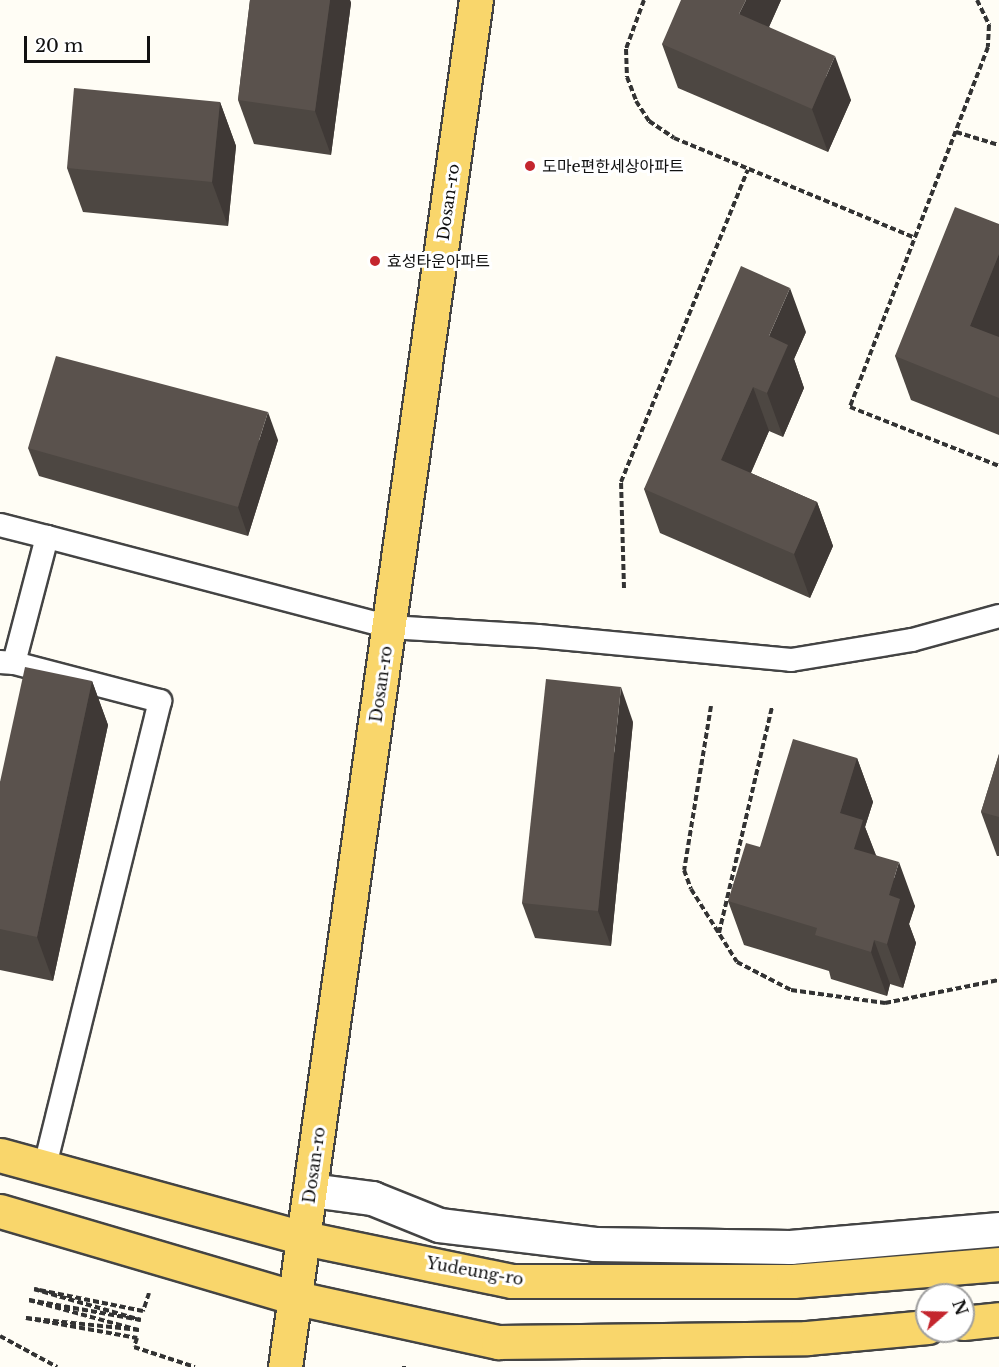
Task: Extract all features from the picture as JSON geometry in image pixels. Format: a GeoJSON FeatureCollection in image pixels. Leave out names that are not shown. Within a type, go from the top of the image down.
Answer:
{"type":"FeatureCollection","features":[{"type":"Feature","properties":{"kind":"main road","name":"Dosan-ro"},"geometry":{"type":"LineString","coordinates":[[285,1367],[476,0]]}},
{"type":"Feature","properties":{"kind":"main road","name":"Yudeung-ro"},"geometry":{"type":"LineString","coordinates":[[0,1155],[304,1238],[512,1281],[793,1281],[999,1264]]}},
{"type":"Feature","properties":{"kind":"main road"},"geometry":{"type":"LineString","coordinates":[[0,1211],[294,1308],[498,1342],[807,1338],[915,1328]]}},
{"type":"Feature","properties":{"kind":"main road"},"geometry":{"type":"LineString","coordinates":[[975,1322],[999,1319]]}},
{"type":"Feature","properties":{"kind":"street"},"geometry":{"type":"LineString","coordinates":[[311,1190],[372,1198],[439,1225],[595,1244],[790,1247],[999,1229]]}},
{"type":"Feature","properties":{"kind":"lane"},"geometry":{"type":"LineString","coordinates":[[0,525],[388,627],[538,636],[791,660],[912,640],[999,616]]}},
{"type":"Feature","properties":{"kind":"lane"},"geometry":{"type":"LineString","coordinates":[[44,1168],[160,701],[7,663],[47,537]]}},
{"type":"Feature","properties":{"kind":"path"},"geometry":{"type":"LineString","coordinates":[[644,0],[626,49],[627,77],[636,101],[649,121],[674,138],[915,238]]}},
{"type":"Feature","properties":{"kind":"path"},"geometry":{"type":"LineString","coordinates":[[977,0],[988,25],[988,47],[850,407],[999,466]]}},
{"type":"Feature","properties":{"kind":"path"},"geometry":{"type":"LineString","coordinates":[[956,132],[999,145]]}},
{"type":"Feature","properties":{"kind":"path"},"geometry":{"type":"LineString","coordinates":[[624,588],[621,482],[748,170]]}},
{"type":"Feature","properties":{"kind":"path"},"geometry":{"type":"LineString","coordinates":[[711,706],[684,870],[691,889],[737,962],[791,990],[885,1003],[999,980]]}},
{"type":"Feature","properties":{"kind":"path"},"geometry":{"type":"LineString","coordinates":[[719,934],[772,707]]}},
{"type":"Feature","properties":{"kind":"path"},"geometry":{"type":"LineString","coordinates":[[150,1290],[143,1311],[34,1289],[141,1320],[29,1300],[139,1330],[26,1318],[137,1338],[134,1347],[195,1367]]}},
{"type":"Feature","properties":{"kind":"path"},"geometry":{"type":"LineString","coordinates":[[0,1336],[57,1367]]}},
{"type":"Feature","properties":{"kind":"building"},"geometry":{"type":"Polygon","coordinates":[[[250,0],[330,0],[315,111],[238,100],[250,0]]]}},
{"type":"Feature","properties":{"kind":"building"},"geometry":{"type":"Polygon","coordinates":[[[681,0],[746,0],[739,14],[835,56],[812,109],[662,44],[681,0]]]}},
{"type":"Feature","properties":{"kind":"building"},"geometry":{"type":"Polygon","coordinates":[[[74,88],[220,102],[212,182],[67,168],[74,88]]]}},
{"type":"Feature","properties":{"kind":"building"},"geometry":{"type":"Polygon","coordinates":[[[955,207],[999,224],[999,254],[970,326],[999,337],[999,398],[895,356],[955,207]]]}},
{"type":"Feature","properties":{"kind":"building"},"geometry":{"type":"Polygon","coordinates":[[[741,266],[790,288],[769,336],[788,345],[767,393],[753,387],[721,460],[817,502],[794,554],[644,489],[741,266]]]}},
{"type":"Feature","properties":{"kind":"building"},"geometry":{"type":"Polygon","coordinates":[[[56,356],[268,412],[238,507],[28,448],[56,356]]]}},
{"type":"Feature","properties":{"kind":"building"},"geometry":{"type":"Polygon","coordinates":[[[25,667],[92,681],[37,937],[0,929],[0,782],[25,667]]]}},
{"type":"Feature","properties":{"kind":"building"},"geometry":{"type":"Polygon","coordinates":[[[546,679],[621,687],[598,911],[522,903],[546,679]]]}},
{"type":"Feature","properties":{"kind":"building"},"geometry":{"type":"Polygon","coordinates":[[[793,739],[857,758],[840,813],[863,820],[854,849],[899,862],[889,895],[900,899],[887,944],[874,940],[871,952],[815,935],[817,928],[728,901],[746,843],[760,847],[793,739]]]}},
{"type":"Feature","properties":{"kind":"building"},"geometry":{"type":"Polygon","coordinates":[[[999,754],[999,817],[981,812],[999,754]]]}},
{"type":"Feature","properties":{"kind":"place","name":"도마e편한세상아파트"},"geometry":{"type":"Point","coordinates":[530,166]}},
{"type":"Feature","properties":{"kind":"place","name":"효성타운아파트"},"geometry":{"type":"Point","coordinates":[375,261]}}]}
